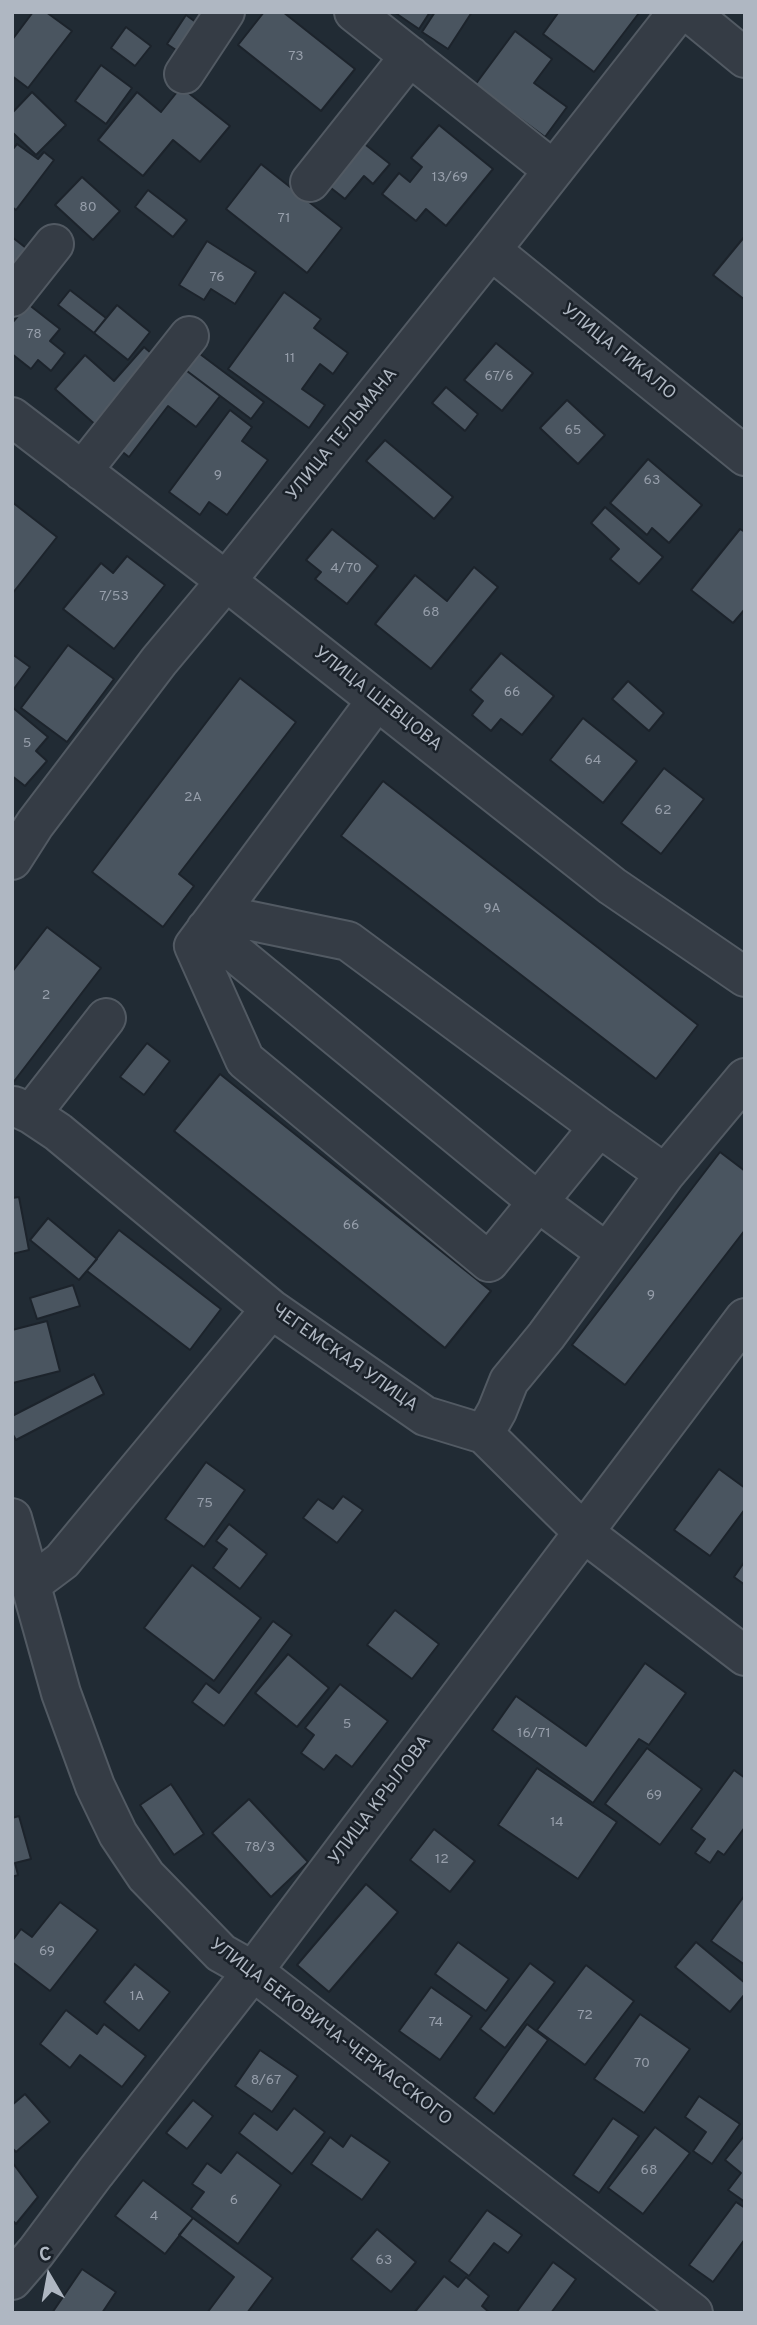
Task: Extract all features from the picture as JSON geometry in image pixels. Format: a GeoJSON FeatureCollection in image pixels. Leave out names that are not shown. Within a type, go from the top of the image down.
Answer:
{"type":"FeatureCollection","features":[{"type":"Feature","properties":{"kind":"street"},"geometry":{"type":"LineString","coordinates":[[184,74],[225,12]]}},
{"type":"Feature","properties":{"kind":"street"},"geometry":{"type":"LineString","coordinates":[[354,12],[553,170]]}},
{"type":"Feature","properties":{"kind":"street","name":"УЛИЦА ТЕЛЬМАНА"},"geometry":{"type":"LineString","coordinates":[[12,860],[35,824],[159,661],[491,250],[678,12]]}},
{"type":"Feature","properties":{"kind":"street"},"geometry":{"type":"LineString","coordinates":[[689,12],[745,58]]}},
{"type":"Feature","properties":{"kind":"street"},"geometry":{"type":"LineString","coordinates":[[310,182],[410,57]]}},
{"type":"Feature","properties":{"kind":"street"},"geometry":{"type":"LineString","coordinates":[[12,298],[54,244]]}},
{"type":"Feature","properties":{"kind":"street","name":"УЛИЦА ГИКАЛО"},"geometry":{"type":"LineString","coordinates":[[491,250],[745,456]]}},
{"type":"Feature","properties":{"kind":"street"},"geometry":{"type":"LineString","coordinates":[[82,471],[189,337]]}},
{"type":"Feature","properties":{"kind":"street","name":"УЛИЦА ШЕВЦОВА"},"geometry":{"type":"LineString","coordinates":[[12,418],[226,581],[612,886],[745,977]]}},
{"type":"Feature","properties":{"kind":"street"},"geometry":{"type":"LineString","coordinates":[[377,700],[194,946],[245,1060],[489,1262],[599,1127]]}},
{"type":"Feature","properties":{"kind":"street"},"geometry":{"type":"LineString","coordinates":[[212,921],[348,940],[665,1174]]}},
{"type":"Feature","properties":{"kind":"street"},"geometry":{"type":"LineString","coordinates":[[212,921],[538,1202],[607,1253]]}},
{"type":"Feature","properties":{"kind":"street"},"geometry":{"type":"LineString","coordinates":[[22,1111],[106,1018]]}},
{"type":"Feature","properties":{"kind":"street"},"geometry":{"type":"LineString","coordinates":[[484,1434],[509,1381],[546,1336],[665,1174],[745,1078]]}},
{"type":"Feature","properties":{"kind":"street","name":"ЧЕГЕМСКАЯ УЛИЦА"},"geometry":{"type":"LineString","coordinates":[[22,1111],[58,1132],[271,1309],[425,1416],[484,1434],[583,1532],[745,1656]]}},
{"type":"Feature","properties":{"kind":"street"},"geometry":{"type":"LineString","coordinates":[[30,1585],[62,1561],[271,1309]]}},
{"type":"Feature","properties":{"kind":"street","name":"УЛИЦА КРЫЛОВА"},"geometry":{"type":"LineString","coordinates":[[12,2280],[253,1971],[745,1318]]}},
{"type":"Feature","properties":{"kind":"street","name":"УЛИЦА БЕКОВИЧА-ЧЕРКАССКОГО"},"geometry":{"type":"LineString","coordinates":[[12,1518],[65,1704],[95,1786],[118,1834],[146,1876],[221,1953],[253,1971],[693,2313]]}},
{"type":"Feature","properties":{"kind":"building"},"geometry":{"type":"Polygon","coordinates":[[[33,12],[46,12],[72,31],[28,88],[12,76],[12,40],[33,12]]]}},
{"type":"Feature","properties":{"kind":"building"},"geometry":{"type":"Polygon","coordinates":[[[264,12],[283,12],[355,69],[321,111],[238,45],[264,12]]]}},
{"type":"Feature","properties":{"kind":"building"},"geometry":{"type":"Polygon","coordinates":[[[394,12],[430,12],[419,29],[394,12]]]}},
{"type":"Feature","properties":{"kind":"building"},"geometry":{"type":"Polygon","coordinates":[[[435,12],[472,12],[448,49],[422,32],[435,12]]]}},
{"type":"Feature","properties":{"kind":"building"},"geometry":{"type":"Polygon","coordinates":[[[558,13],[639,13],[594,72],[543,34],[558,13]]]}},
{"type":"Feature","properties":{"kind":"building"},"geometry":{"type":"Polygon","coordinates":[[[186,15],[204,28],[185,56],[167,44],[186,15]]]}},
{"type":"Feature","properties":{"kind":"building"},"geometry":{"type":"Polygon","coordinates":[[[126,27],[151,46],[135,66],[111,48],[126,27]]]}},
{"type":"Feature","properties":{"kind":"building"},"geometry":{"type":"Polygon","coordinates":[[[515,31],[552,59],[534,83],[567,107],[545,137],[475,85],[515,31]]]}},
{"type":"Feature","properties":{"kind":"building"},"geometry":{"type":"Polygon","coordinates":[[[101,65],[132,88],[106,124],[75,101],[101,65]]]}},
{"type":"Feature","properties":{"kind":"building"},"geometry":{"type":"Polygon","coordinates":[[[181,87],[230,126],[200,162],[173,140],[143,176],[98,140],[137,92],[161,112],[181,87]]]}},
{"type":"Feature","properties":{"kind":"building"},"geometry":{"type":"Polygon","coordinates":[[[32,92],[66,125],[36,155],[12,132],[12,113],[32,92]]]}},
{"type":"Feature","properties":{"kind":"building"},"geometry":{"type":"Polygon","coordinates":[[[439,125],[493,169],[446,226],[426,209],[416,221],[382,194],[399,173],[410,182],[422,167],[411,158],[439,125]]]}},
{"type":"Feature","properties":{"kind":"building"},"geometry":{"type":"Polygon","coordinates":[[[357,138],[390,164],[373,184],[364,176],[345,199],[322,181],[357,138]]]}},
{"type":"Feature","properties":{"kind":"building"},"geometry":{"type":"Polygon","coordinates":[[[17,144],[38,159],[44,152],[54,160],[16,210],[12,207],[12,150],[17,144]]]}},
{"type":"Feature","properties":{"kind":"building"},"geometry":{"type":"Polygon","coordinates":[[[261,164],[342,228],[307,273],[226,209],[261,164]]]}},
{"type":"Feature","properties":{"kind":"building"},"geometry":{"type":"Polygon","coordinates":[[[82,177],[120,211],[93,240],[55,205],[82,177]]]}},
{"type":"Feature","properties":{"kind":"building"},"geometry":{"type":"Polygon","coordinates":[[[148,190],[187,220],[173,237],[135,207],[148,190]]]}},
{"type":"Feature","properties":{"kind":"building"},"geometry":{"type":"Polygon","coordinates":[[[745,236],[745,300],[713,275],[745,236]]]}},
{"type":"Feature","properties":{"kind":"building"},"geometry":{"type":"Polygon","coordinates":[[[12,237],[35,255],[12,284],[12,237]]]}},
{"type":"Feature","properties":{"kind":"building"},"geometry":{"type":"Polygon","coordinates":[[[207,241],[256,272],[235,304],[211,289],[204,300],[179,285],[207,241]]]}},
{"type":"Feature","properties":{"kind":"building"},"geometry":{"type":"Polygon","coordinates":[[[70,290],[106,318],[94,333],[58,305],[70,290]]]}},
{"type":"Feature","properties":{"kind":"building"},"geometry":{"type":"Polygon","coordinates":[[[284,292],[321,319],[314,328],[348,353],[333,374],[320,364],[302,389],[325,405],[309,428],[228,369],[284,292]]]}},
{"type":"Feature","properties":{"kind":"building"},"geometry":{"type":"Polygon","coordinates":[[[28,304],[60,329],[50,341],[65,353],[51,371],[38,360],[31,369],[12,354],[12,323],[28,304]]]}},
{"type":"Feature","properties":{"kind":"building"},"geometry":{"type":"Polygon","coordinates":[[[117,305],[150,332],[128,360],[94,333],[117,305]]]}},
{"type":"Feature","properties":{"kind":"building"},"geometry":{"type":"Polygon","coordinates":[[[496,343],[533,373],[502,411],[464,380],[496,343]]]}},
{"type":"Feature","properties":{"kind":"building"},"geometry":{"type":"Polygon","coordinates":[[[144,347],[158,359],[98,427],[55,389],[85,355],[114,381],[144,347]]]}},
{"type":"Feature","properties":{"kind":"building"},"geometry":{"type":"Polygon","coordinates":[[[192,348],[264,402],[251,419],[179,365],[192,348]]]}},
{"type":"Feature","properties":{"kind":"building"},"geometry":{"type":"Polygon","coordinates":[[[179,365],[220,396],[196,427],[168,406],[129,457],[116,447],[179,365]]]}},
{"type":"Feature","properties":{"kind":"building"},"geometry":{"type":"Polygon","coordinates":[[[446,387],[478,414],[465,431],[432,403],[446,387]]]}},
{"type":"Feature","properties":{"kind":"building"},"geometry":{"type":"Polygon","coordinates":[[[567,400],[605,435],[578,464],[540,428],[567,400]]]}},
{"type":"Feature","properties":{"kind":"building"},"geometry":{"type":"Polygon","coordinates":[[[230,410],[252,427],[242,441],[268,460],[227,515],[209,502],[200,515],[169,492],[230,410]]]}},
{"type":"Feature","properties":{"kind":"building"},"geometry":{"type":"Polygon","coordinates":[[[385,440],[453,497],[434,519],[366,461],[385,440]]]}},
{"type":"Feature","properties":{"kind":"building"},"geometry":{"type":"Polygon","coordinates":[[[648,459],[702,505],[669,543],[652,528],[647,535],[610,503],[648,459]]]}},
{"type":"Feature","properties":{"kind":"building"},"geometry":{"type":"Polygon","coordinates":[[[12,502],[57,537],[12,594],[12,502]]]}},
{"type":"Feature","properties":{"kind":"building"},"geometry":{"type":"Polygon","coordinates":[[[605,507],[663,557],[639,584],[610,559],[619,549],[591,523],[605,507]]]}},
{"type":"Feature","properties":{"kind":"building"},"geometry":{"type":"Polygon","coordinates":[[[332,529],[378,566],[347,604],[315,579],[321,572],[306,560],[332,529]]]}},
{"type":"Feature","properties":{"kind":"building"},"geometry":{"type":"Polygon","coordinates":[[[740,529],[745,532],[745,609],[733,623],[691,590],[740,529]]]}},
{"type":"Feature","properties":{"kind":"building"},"geometry":{"type":"Polygon","coordinates":[[[127,556],[165,585],[114,649],[63,609],[101,563],[113,573],[127,556]]]}},
{"type":"Feature","properties":{"kind":"building"},"geometry":{"type":"Polygon","coordinates":[[[474,567],[498,587],[431,669],[375,624],[415,575],[447,601],[474,567]]]}},
{"type":"Feature","properties":{"kind":"building"},"geometry":{"type":"Polygon","coordinates":[[[68,645],[114,679],[67,742],[21,708],[68,645]]]}},
{"type":"Feature","properties":{"kind":"building"},"geometry":{"type":"Polygon","coordinates":[[[501,653],[554,696],[522,735],[501,719],[491,731],[472,715],[483,701],[470,690],[501,653]]]}},
{"type":"Feature","properties":{"kind":"building"},"geometry":{"type":"Polygon","coordinates":[[[12,654],[30,667],[13,690],[12,689],[12,654]]]}},
{"type":"Feature","properties":{"kind":"building"},"geometry":{"type":"Polygon","coordinates":[[[240,678],[296,722],[179,874],[194,886],[163,927],[92,872],[240,678]]]}},
{"type":"Feature","properties":{"kind":"building"},"geometry":{"type":"Polygon","coordinates":[[[628,681],[664,713],[649,731],[612,699],[628,681]]]}},
{"type":"Feature","properties":{"kind":"building"},"geometry":{"type":"Polygon","coordinates":[[[12,707],[48,737],[36,751],[47,761],[25,786],[12,776],[12,707]]]}},
{"type":"Feature","properties":{"kind":"building"},"geometry":{"type":"Polygon","coordinates":[[[583,718],[637,761],[603,803],[550,760],[583,718]]]}},
{"type":"Feature","properties":{"kind":"building"},"geometry":{"type":"Polygon","coordinates":[[[664,768],[704,799],[661,854],[621,823],[664,768]]]}},
{"type":"Feature","properties":{"kind":"building"},"geometry":{"type":"Polygon","coordinates":[[[383,781],[698,1025],[656,1079],[341,836],[383,781]]]}},
{"type":"Feature","properties":{"kind":"building"},"geometry":{"type":"Polygon","coordinates":[[[47,927],[101,968],[12,1084],[12,972],[47,927]]]}},
{"type":"Feature","properties":{"kind":"building"},"geometry":{"type":"Polygon","coordinates":[[[147,1043],[170,1061],[144,1095],[120,1077],[147,1043]]]}},
{"type":"Feature","properties":{"kind":"building"},"geometry":{"type":"Polygon","coordinates":[[[220,1074],[491,1291],[445,1348],[174,1131],[220,1074]]]}},
{"type":"Feature","properties":{"kind":"building"},"geometry":{"type":"Polygon","coordinates":[[[720,1152],[745,1171],[745,1230],[625,1385],[572,1345],[720,1152]]]}},
{"type":"Feature","properties":{"kind":"building"},"geometry":{"type":"Polygon","coordinates":[[[19,1197],[29,1250],[12,1254],[12,1198],[19,1197]]]}},
{"type":"Feature","properties":{"kind":"building"},"geometry":{"type":"Polygon","coordinates":[[[48,1218],[97,1259],[79,1280],[30,1240],[48,1218]]]}},
{"type":"Feature","properties":{"kind":"building"},"geometry":{"type":"Polygon","coordinates":[[[119,1230],[221,1309],[190,1350],[87,1271],[119,1230]]]}},
{"type":"Feature","properties":{"kind":"building"},"geometry":{"type":"Polygon","coordinates":[[[73,1285],[80,1306],[37,1319],[30,1298],[73,1285]]]}},
{"type":"Feature","properties":{"kind":"building"},"geometry":{"type":"Polygon","coordinates":[[[47,1321],[60,1371],[13,1383],[12,1330],[47,1321]]]}},
{"type":"Feature","properties":{"kind":"building"},"geometry":{"type":"Polygon","coordinates":[[[94,1374],[104,1394],[16,1440],[12,1433],[12,1416],[94,1374]]]}},
{"type":"Feature","properties":{"kind":"building"},"geometry":{"type":"Polygon","coordinates":[[[206,1462],[245,1490],[204,1547],[165,1519],[206,1462]]]}},
{"type":"Feature","properties":{"kind":"building"},"geometry":{"type":"Polygon","coordinates":[[[719,1469],[745,1488],[745,1509],[710,1556],[674,1530],[719,1469]]]}},
{"type":"Feature","properties":{"kind":"building"},"geometry":{"type":"Polygon","coordinates":[[[343,1496],[363,1510],[337,1543],[303,1518],[318,1499],[333,1509],[343,1496]]]}},
{"type":"Feature","properties":{"kind":"building"},"geometry":{"type":"Polygon","coordinates":[[[229,1524],[267,1554],[240,1589],[213,1568],[227,1549],[216,1541],[229,1524]]]}},
{"type":"Feature","properties":{"kind":"building"},"geometry":{"type":"Polygon","coordinates":[[[745,1561],[745,1585],[734,1577],[745,1561]]]}},
{"type":"Feature","properties":{"kind":"building"},"geometry":{"type":"Polygon","coordinates":[[[192,1565],[261,1618],[214,1681],[144,1628],[192,1565]]]}},
{"type":"Feature","properties":{"kind":"building"},"geometry":{"type":"Polygon","coordinates":[[[395,1610],[439,1644],[412,1679],[367,1645],[395,1610]]]}},
{"type":"Feature","properties":{"kind":"building"},"geometry":{"type":"Polygon","coordinates":[[[273,1621],[292,1635],[224,1726],[192,1702],[206,1683],[219,1693],[273,1621]]]}},
{"type":"Feature","properties":{"kind":"building"},"geometry":{"type":"Polygon","coordinates":[[[288,1654],[329,1688],[297,1727],[255,1693],[288,1654]]]}},
{"type":"Feature","properties":{"kind":"building"},"geometry":{"type":"Polygon","coordinates":[[[645,1663],[686,1693],[649,1745],[639,1739],[593,1803],[492,1730],[516,1696],[586,1746],[645,1663]]]}},
{"type":"Feature","properties":{"kind":"building"},"geometry":{"type":"Polygon","coordinates":[[[340,1684],[388,1721],[352,1767],[336,1755],[324,1770],[301,1753],[314,1735],[305,1728],[340,1684]]]}},
{"type":"Feature","properties":{"kind":"building"},"geometry":{"type":"Polygon","coordinates":[[[647,1748],[702,1789],[660,1845],[605,1804],[647,1748]]]}},
{"type":"Feature","properties":{"kind":"building"},"geometry":{"type":"Polygon","coordinates":[[[537,1768],[617,1822],[578,1879],[498,1825],[537,1768]]]}},
{"type":"Feature","properties":{"kind":"building"},"geometry":{"type":"Polygon","coordinates":[[[734,1770],[745,1778],[745,1827],[724,1855],[718,1851],[710,1863],[695,1853],[705,1839],[691,1829],[734,1770]]]}},
{"type":"Feature","properties":{"kind":"building"},"geometry":{"type":"Polygon","coordinates":[[[171,1784],[204,1834],[174,1855],[140,1805],[171,1784]]]}},
{"type":"Feature","properties":{"kind":"building"},"geometry":{"type":"Polygon","coordinates":[[[249,1799],[308,1862],[271,1897],[212,1833],[249,1799]]]}},
{"type":"Feature","properties":{"kind":"building"},"geometry":{"type":"Polygon","coordinates":[[[19,1816],[31,1859],[15,1863],[18,1875],[12,1877],[12,1818],[19,1816]]]}},
{"type":"Feature","properties":{"kind":"building"},"geometry":{"type":"Polygon","coordinates":[[[434,1829],[475,1861],[450,1892],[410,1860],[434,1829]]]}},
{"type":"Feature","properties":{"kind":"building"},"geometry":{"type":"Polygon","coordinates":[[[366,1884],[398,1912],[329,1992],[297,1965],[366,1884]]]}},
{"type":"Feature","properties":{"kind":"building"},"geometry":{"type":"Polygon","coordinates":[[[745,1895],[745,1965],[711,1941],[745,1895]]]}},
{"type":"Feature","properties":{"kind":"building"},"geometry":{"type":"Polygon","coordinates":[[[60,1902],[98,1930],[50,1991],[12,1962],[12,1941],[21,1929],[32,1937],[60,1902]]]}},
{"type":"Feature","properties":{"kind":"building"},"geometry":{"type":"Polygon","coordinates":[[[458,1942],[509,1979],[486,2011],[435,1974],[458,1942]]]}},
{"type":"Feature","properties":{"kind":"building"},"geometry":{"type":"Polygon","coordinates":[[[696,1942],[745,1983],[745,1994],[730,2012],[675,1967],[696,1942]]]}},
{"type":"Feature","properties":{"kind":"building"},"geometry":{"type":"Polygon","coordinates":[[[530,1963],[555,1982],[505,2048],[480,2029],[530,1963]]]}},
{"type":"Feature","properties":{"kind":"building"},"geometry":{"type":"Polygon","coordinates":[[[135,1964],[170,1992],[139,2031],[104,2002],[135,1964]]]}},
{"type":"Feature","properties":{"kind":"building"},"geometry":{"type":"Polygon","coordinates":[[[586,1965],[634,2001],[585,2065],[537,2030],[586,1965]]]}},
{"type":"Feature","properties":{"kind":"building"},"geometry":{"type":"Polygon","coordinates":[[[431,1987],[472,2016],[440,2060],[399,2031],[431,1987]]]}},
{"type":"Feature","properties":{"kind":"building"},"geometry":{"type":"Polygon","coordinates":[[[66,2010],[97,2034],[104,2024],[146,2056],[122,2087],[80,2055],[70,2068],[40,2044],[66,2010]]]}},
{"type":"Feature","properties":{"kind":"building"},"geometry":{"type":"Polygon","coordinates":[[[640,2014],[690,2049],[644,2113],[594,2079],[640,2014]]]}},
{"type":"Feature","properties":{"kind":"building"},"geometry":{"type":"Polygon","coordinates":[[[527,2024],[548,2040],[494,2114],[474,2098],[527,2024]]]}},
{"type":"Feature","properties":{"kind":"building"},"geometry":{"type":"Polygon","coordinates":[[[260,2050],[298,2076],[272,2112],[235,2086],[260,2050]]]}},
{"type":"Feature","properties":{"kind":"building"},"geometry":{"type":"Polygon","coordinates":[[[25,2094],[50,2122],[16,2152],[12,2148],[12,2105],[25,2094]]]}},
{"type":"Feature","properties":{"kind":"building"},"geometry":{"type":"Polygon","coordinates":[[[699,2096],[740,2124],[712,2164],[693,2151],[706,2132],[685,2117],[699,2096]]]}},
{"type":"Feature","properties":{"kind":"building"},"geometry":{"type":"Polygon","coordinates":[[[193,2100],[213,2116],[187,2149],[166,2133],[193,2100]]]}},
{"type":"Feature","properties":{"kind":"building"},"geometry":{"type":"Polygon","coordinates":[[[294,2108],[325,2132],[292,2174],[239,2133],[254,2113],[277,2130],[294,2108]]]}},
{"type":"Feature","properties":{"kind":"building"},"geometry":{"type":"Polygon","coordinates":[[[613,2118],[639,2136],[599,2193],[573,2175],[613,2118]]]}},
{"type":"Feature","properties":{"kind":"building"},"geometry":{"type":"Polygon","coordinates":[[[655,2127],[690,2153],[643,2214],[608,2188],[655,2127]]]}},
{"type":"Feature","properties":{"kind":"building"},"geometry":{"type":"Polygon","coordinates":[[[351,2135],[390,2162],[362,2200],[311,2164],[330,2137],[343,2147],[351,2135]]]}},
{"type":"Feature","properties":{"kind":"building"},"geometry":{"type":"Polygon","coordinates":[[[745,2135],[745,2202],[728,2190],[741,2173],[725,2160],[745,2135]]]}},
{"type":"Feature","properties":{"kind":"building"},"geometry":{"type":"Polygon","coordinates":[[[237,2152],[281,2185],[238,2244],[191,2209],[204,2192],[192,2184],[207,2163],[221,2173],[237,2152]]]}},
{"type":"Feature","properties":{"kind":"building"},"geometry":{"type":"Polygon","coordinates":[[[12,2162],[38,2197],[16,2224],[12,2220],[12,2162]]]}},
{"type":"Feature","properties":{"kind":"building"},"geometry":{"type":"Polygon","coordinates":[[[143,2180],[193,2218],[165,2254],[115,2216],[143,2180]]]}},
{"type":"Feature","properties":{"kind":"building"},"geometry":{"type":"Polygon","coordinates":[[[736,2202],[745,2208],[745,2239],[713,2282],[689,2265],[736,2202]]]}},
{"type":"Feature","properties":{"kind":"building"},"geometry":{"type":"Polygon","coordinates":[[[487,2210],[522,2235],[508,2253],[494,2243],[469,2276],[449,2261],[487,2210]]]}},
{"type":"Feature","properties":{"kind":"building"},"geometry":{"type":"Polygon","coordinates":[[[193,2218],[273,2278],[247,2313],[207,2313],[234,2277],[179,2235],[193,2218]]]}},
{"type":"Feature","properties":{"kind":"building"},"geometry":{"type":"Polygon","coordinates":[[[377,2229],[416,2262],[391,2292],[351,2259],[377,2229]]]}},
{"type":"Feature","properties":{"kind":"building"},"geometry":{"type":"Polygon","coordinates":[[[553,2262],[576,2279],[551,2313],[516,2313],[553,2262]]]}},
{"type":"Feature","properties":{"kind":"building"},"geometry":{"type":"Polygon","coordinates":[[[82,2269],[116,2292],[102,2313],[52,2313],[82,2269]]]}},
{"type":"Feature","properties":{"kind":"building"},"geometry":{"type":"Polygon","coordinates":[[[444,2276],[458,2287],[466,2277],[489,2296],[482,2306],[490,2313],[414,2313],[444,2276]]]}}]}
